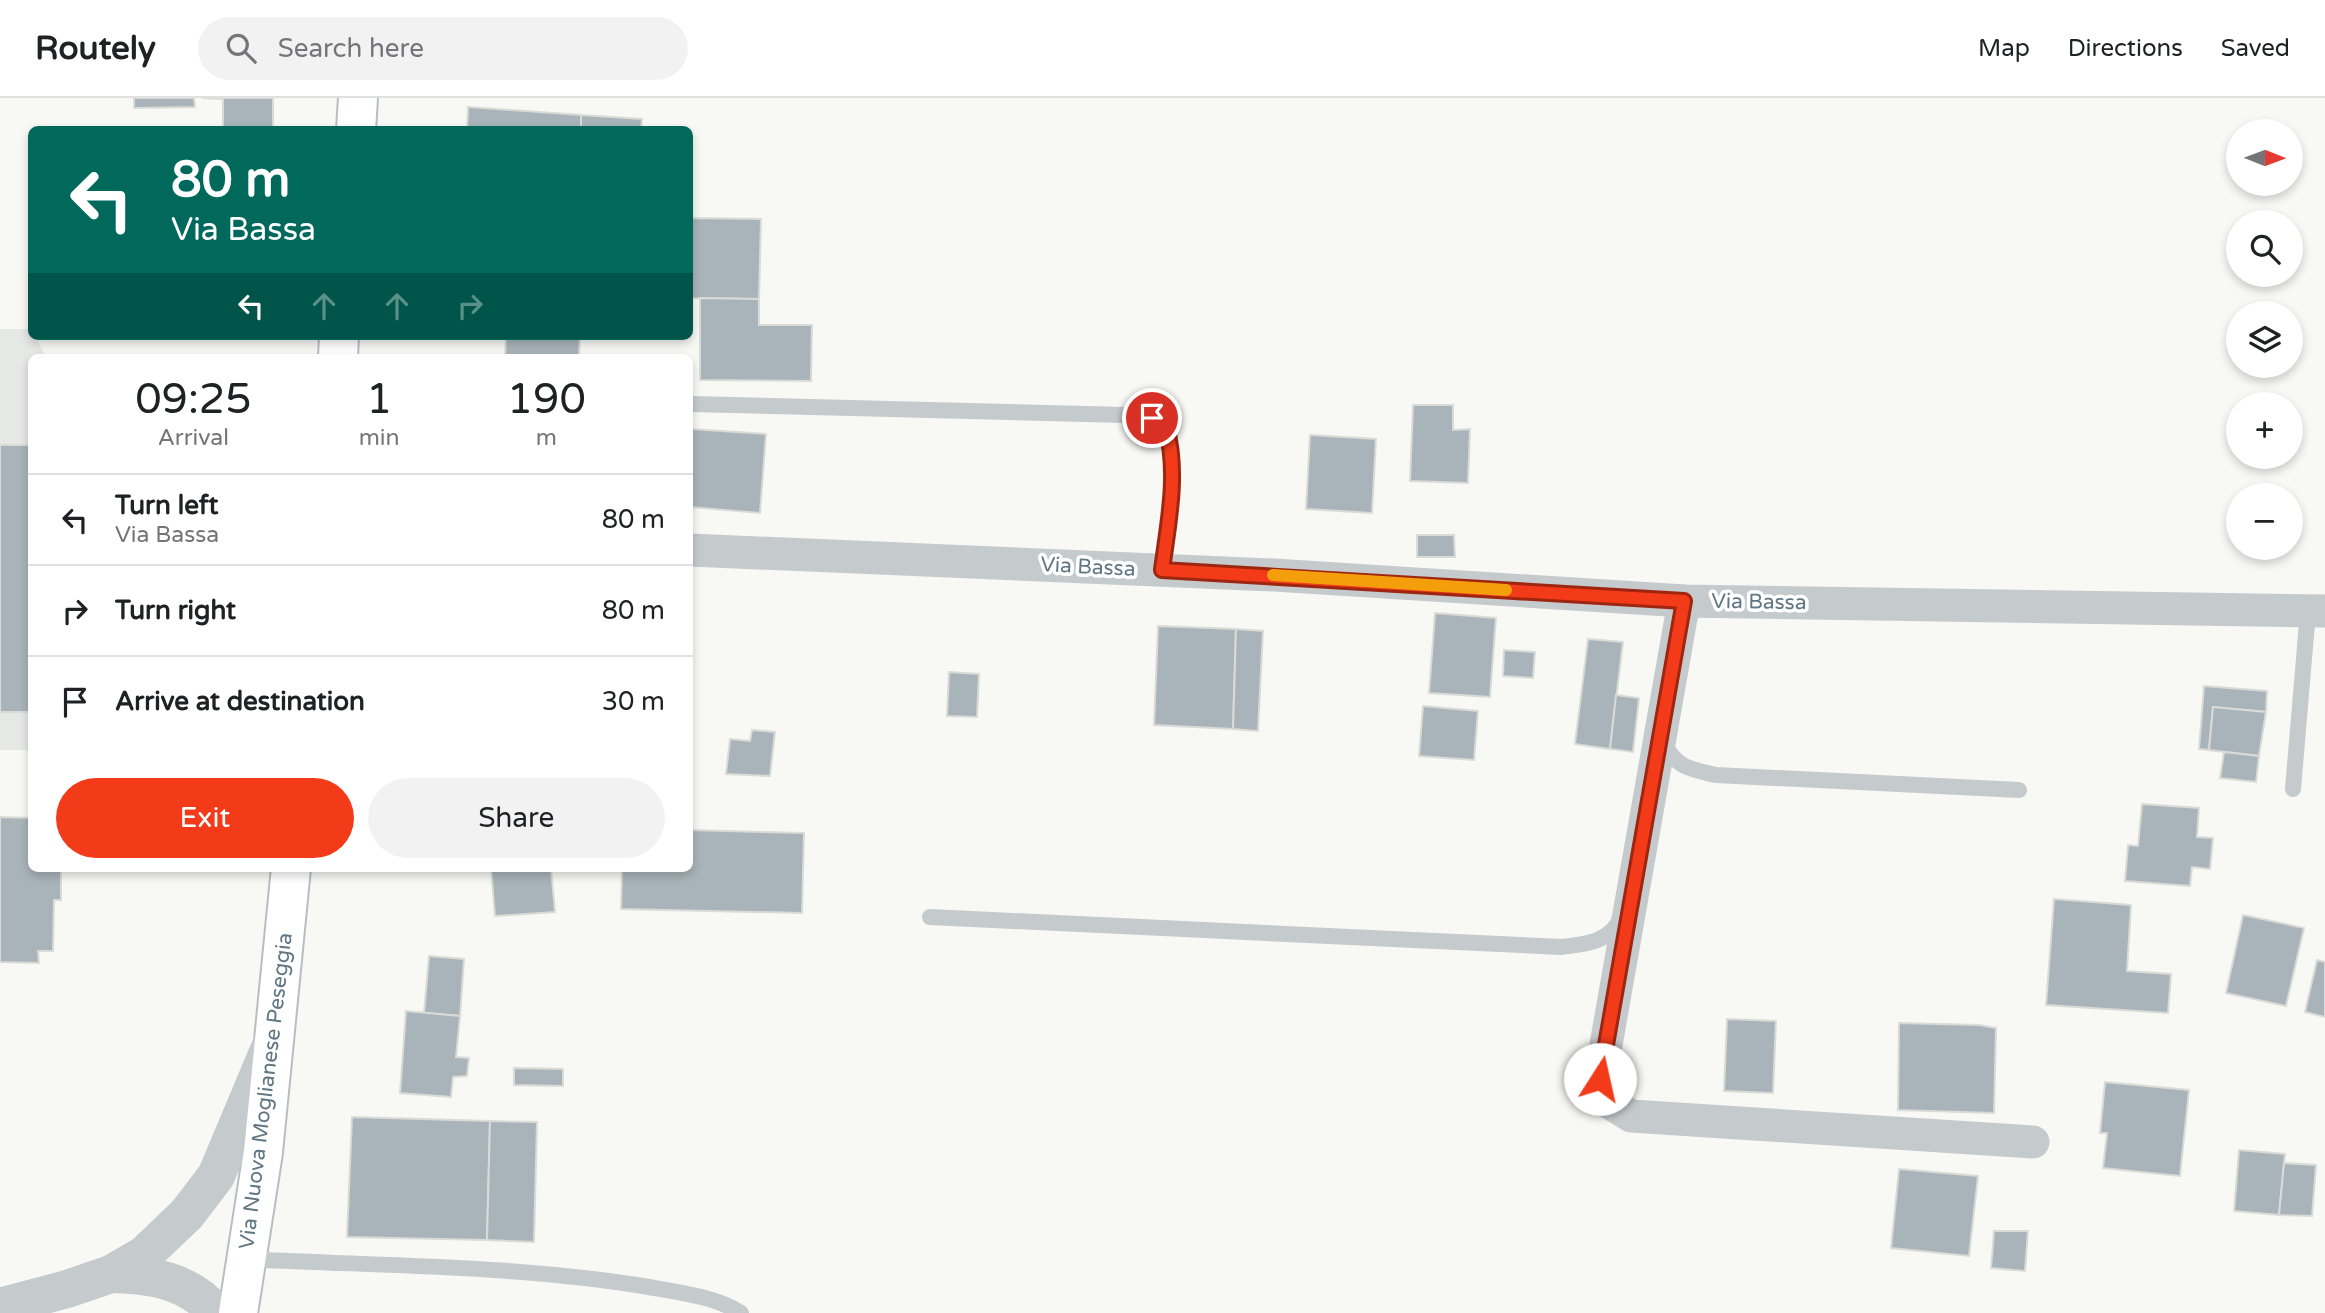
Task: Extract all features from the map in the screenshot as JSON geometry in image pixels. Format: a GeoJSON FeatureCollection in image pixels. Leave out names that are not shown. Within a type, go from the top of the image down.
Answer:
{"type":"FeatureCollection","features":[{"type":"Feature","properties":{"kind":"main road"},"geometry":{"type":"LineString","coordinates":[[355,126],[358,98]]}},
{"type":"Feature","properties":{"kind":"main road","name":"Via Nuova Moglianese Peseggia"},"geometry":{"type":"LineString","coordinates":[[238,1313],[263,1152],[291,872]]}},
{"type":"Feature","properties":{"kind":"street","name":"Via Bassa"},"geometry":{"type":"LineString","coordinates":[[693,550],[1162,570],[1684,601],[2317,611]]}},
{"type":"Feature","properties":{"kind":"street"},"geometry":{"type":"LineString","coordinates":[[1684,601],[1600,1079],[1610,1103],[1631,1116],[2033,1142]]}},
{"type":"Feature","properties":{"kind":"street"},"geometry":{"type":"LineString","coordinates":[[0,1308],[67,1290],[111,1274],[144,1255],[187,1214],[216,1177],[274,1039]]}},
{"type":"Feature","properties":{"kind":"street"},"geometry":{"type":"LineString","coordinates":[[111,1274],[147,1275],[184,1286],[207,1302],[216,1313]]}},
{"type":"Feature","properties":{"kind":"street"},"geometry":{"type":"LineString","coordinates":[[0,1308],[18,1313]]}},
{"type":"Feature","properties":{"kind":"lane"},"geometry":{"type":"LineString","coordinates":[[693,404],[1126,415],[1152,418],[1166,427],[1172,449],[1171,505],[1162,570]]}},
{"type":"Feature","properties":{"kind":"lane"},"geometry":{"type":"LineString","coordinates":[[2293,789],[2317,611]]}},
{"type":"Feature","properties":{"kind":"lane"},"geometry":{"type":"LineString","coordinates":[[1660,737],[1672,759],[1690,769],[1716,775],[2019,790]]}},
{"type":"Feature","properties":{"kind":"lane"},"geometry":{"type":"LineString","coordinates":[[930,917],[1561,947],[1595,943],[1617,926],[1633,890]]}},
{"type":"Feature","properties":{"kind":"lane"},"geometry":{"type":"LineString","coordinates":[[246,1259],[583,1276],[671,1291],[731,1306],[741,1313]]}},
{"type":"Feature","properties":{"kind":"shaded area"},"geometry":{"type":"Polygon","coordinates":[[[0,329],[28,329],[28,340],[37,340],[44,354],[28,354],[28,750],[0,750],[0,329]]]}},
{"type":"Feature","properties":{"kind":"building"},"geometry":{"type":"Polygon","coordinates":[[[134,98],[194,98],[195,107],[134,108],[134,98]]]}},
{"type":"Feature","properties":{"kind":"building"},"geometry":{"type":"Polygon","coordinates":[[[202,98],[273,98],[273,126],[223,126],[223,99],[202,98]]]}},
{"type":"Feature","properties":{"kind":"building"},"geometry":{"type":"Polygon","coordinates":[[[468,107],[581,115],[581,126],[467,126],[468,107]]]}},
{"type":"Feature","properties":{"kind":"building"},"geometry":{"type":"Polygon","coordinates":[[[581,115],[642,119],[641,126],[581,126],[581,115]]]}},
{"type":"Feature","properties":{"kind":"building"},"geometry":{"type":"Polygon","coordinates":[[[693,218],[761,219],[759,299],[693,298],[693,218]]]}},
{"type":"Feature","properties":{"kind":"building"},"geometry":{"type":"Polygon","coordinates":[[[700,298],[759,299],[759,325],[812,325],[811,381],[700,380],[700,298]]]}},
{"type":"Feature","properties":{"kind":"building"},"geometry":{"type":"Polygon","coordinates":[[[506,340],[580,340],[579,354],[505,354],[506,340]]]}},
{"type":"Feature","properties":{"kind":"building"},"geometry":{"type":"Polygon","coordinates":[[[1413,405],[1453,405],[1453,430],[1470,429],[1468,483],[1410,481],[1413,405]]]}},
{"type":"Feature","properties":{"kind":"building"},"geometry":{"type":"Polygon","coordinates":[[[693,429],[766,434],[760,513],[693,507],[693,429]]]}},
{"type":"Feature","properties":{"kind":"building"},"geometry":{"type":"Polygon","coordinates":[[[1310,435],[1376,439],[1372,513],[1306,509],[1310,435]]]}},
{"type":"Feature","properties":{"kind":"building"},"geometry":{"type":"Polygon","coordinates":[[[0,445],[28,445],[28,712],[0,712],[0,445]]]}},
{"type":"Feature","properties":{"kind":"building"},"geometry":{"type":"Polygon","coordinates":[[[1417,535],[1454,535],[1455,557],[1417,557],[1417,535]]]}},
{"type":"Feature","properties":{"kind":"building"},"geometry":{"type":"Polygon","coordinates":[[[1435,613],[1496,618],[1490,697],[1429,693],[1435,613]]]}},
{"type":"Feature","properties":{"kind":"building"},"geometry":{"type":"Polygon","coordinates":[[[1158,626],[1236,629],[1233,729],[1154,725],[1158,626]]]}},
{"type":"Feature","properties":{"kind":"building"},"geometry":{"type":"Polygon","coordinates":[[[1236,629],[1263,631],[1258,731],[1233,729],[1236,629]]]}},
{"type":"Feature","properties":{"kind":"building"},"geometry":{"type":"Polygon","coordinates":[[[1588,639],[1623,642],[1610,749],[1575,744],[1588,639]]]}},
{"type":"Feature","properties":{"kind":"building"},"geometry":{"type":"Polygon","coordinates":[[[1504,650],[1535,652],[1533,678],[1503,676],[1504,650]]]}},
{"type":"Feature","properties":{"kind":"building"},"geometry":{"type":"Polygon","coordinates":[[[949,672],[979,674],[977,717],[947,716],[949,672]]]}},
{"type":"Feature","properties":{"kind":"building"},"geometry":{"type":"Polygon","coordinates":[[[2204,686],[2267,691],[2266,712],[2213,707],[2209,750],[2199,749],[2204,686]]]}},
{"type":"Feature","properties":{"kind":"building"},"geometry":{"type":"Polygon","coordinates":[[[1616,695],[1639,698],[1633,752],[1610,749],[1616,695]]]}},
{"type":"Feature","properties":{"kind":"building"},"geometry":{"type":"Polygon","coordinates":[[[1423,706],[1478,711],[1474,760],[1419,756],[1423,706]]]}},
{"type":"Feature","properties":{"kind":"building"},"geometry":{"type":"Polygon","coordinates":[[[2213,707],[2266,712],[2259,756],[2209,750],[2213,707]]]}},
{"type":"Feature","properties":{"kind":"building"},"geometry":{"type":"Polygon","coordinates":[[[752,730],[775,732],[770,776],[726,774],[730,739],[750,741],[752,730]]]}},
{"type":"Feature","properties":{"kind":"building"},"geometry":{"type":"Polygon","coordinates":[[[2224,752],[2259,756],[2256,782],[2220,778],[2224,752]]]}},
{"type":"Feature","properties":{"kind":"building"},"geometry":{"type":"Polygon","coordinates":[[[2142,804],[2199,808],[2197,837],[2213,838],[2210,869],[2192,867],[2190,886],[2125,881],[2128,845],[2138,846],[2142,804]]]}},
{"type":"Feature","properties":{"kind":"building"},"geometry":{"type":"Polygon","coordinates":[[[0,817],[28,818],[28,872],[61,872],[61,900],[54,900],[53,951],[38,951],[39,963],[0,962],[0,817]]]}},
{"type":"Feature","properties":{"kind":"building"},"geometry":{"type":"Polygon","coordinates":[[[693,830],[804,833],[802,913],[621,909],[622,872],[693,872],[693,830]]]}},
{"type":"Feature","properties":{"kind":"building"},"geometry":{"type":"Polygon","coordinates":[[[491,872],[551,872],[555,912],[495,916],[491,872]]]}},
{"type":"Feature","properties":{"kind":"building"},"geometry":{"type":"Polygon","coordinates":[[[2054,899],[2131,905],[2127,971],[2171,974],[2168,1013],[2046,1005],[2054,899]]]}},
{"type":"Feature","properties":{"kind":"building"},"geometry":{"type":"Polygon","coordinates":[[[2243,915],[2304,928],[2286,1006],[2226,993],[2243,915]]]}},
{"type":"Feature","properties":{"kind":"building"},"geometry":{"type":"Polygon","coordinates":[[[429,956],[464,959],[460,1016],[424,1013],[429,956]]]}},
{"type":"Feature","properties":{"kind":"building"},"geometry":{"type":"Polygon","coordinates":[[[2317,960],[2325,962],[2325,1017],[2305,1012],[2317,960]]]}},
{"type":"Feature","properties":{"kind":"building"},"geometry":{"type":"Polygon","coordinates":[[[406,1011],[460,1016],[456,1057],[469,1058],[467,1076],[453,1077],[451,1097],[400,1093],[406,1011]]]}},
{"type":"Feature","properties":{"kind":"building"},"geometry":{"type":"Polygon","coordinates":[[[1727,1019],[1776,1021],[1773,1093],[1724,1091],[1727,1019]]]}},
{"type":"Feature","properties":{"kind":"building"},"geometry":{"type":"Polygon","coordinates":[[[1899,1023],[1979,1025],[1996,1028],[1994,1113],[1898,1110],[1899,1023]]]}},
{"type":"Feature","properties":{"kind":"building"},"geometry":{"type":"Polygon","coordinates":[[[514,1068],[563,1069],[563,1086],[514,1085],[514,1068]]]}},
{"type":"Feature","properties":{"kind":"building"},"geometry":{"type":"Polygon","coordinates":[[[2105,1082],[2189,1090],[2180,1176],[2103,1168],[2107,1133],[2100,1133],[2105,1082]]]}},
{"type":"Feature","properties":{"kind":"building"},"geometry":{"type":"Polygon","coordinates":[[[352,1117],[490,1121],[487,1240],[347,1237],[352,1117]]]}},
{"type":"Feature","properties":{"kind":"building"},"geometry":{"type":"Polygon","coordinates":[[[490,1121],[537,1122],[534,1242],[487,1240],[490,1121]]]}},
{"type":"Feature","properties":{"kind":"building"},"geometry":{"type":"Polygon","coordinates":[[[2239,1150],[2285,1154],[2279,1215],[2234,1211],[2239,1150]]]}},
{"type":"Feature","properties":{"kind":"building"},"geometry":{"type":"Polygon","coordinates":[[[2284,1163],[2316,1165],[2312,1216],[2279,1215],[2284,1163]]]}},
{"type":"Feature","properties":{"kind":"building"},"geometry":{"type":"Polygon","coordinates":[[[1899,1169],[1978,1176],[1969,1256],[1891,1248],[1899,1169]]]}},
{"type":"Feature","properties":{"kind":"building"},"geometry":{"type":"Polygon","coordinates":[[[1994,1231],[2028,1231],[2025,1271],[1991,1268],[1994,1231]]]}},
{"type":"Feature","properties":{"kind":"slow traffic"},"geometry":{"type":"LineString","coordinates":[[1273,575],[1506,590]]}},
{"type":"Feature","properties":{"kind":"route"},"geometry":{"type":"LineString","coordinates":[[1152,418],[1166,427],[1172,449],[1171,505],[1162,570],[1684,601],[1600,1079]]}}]}
